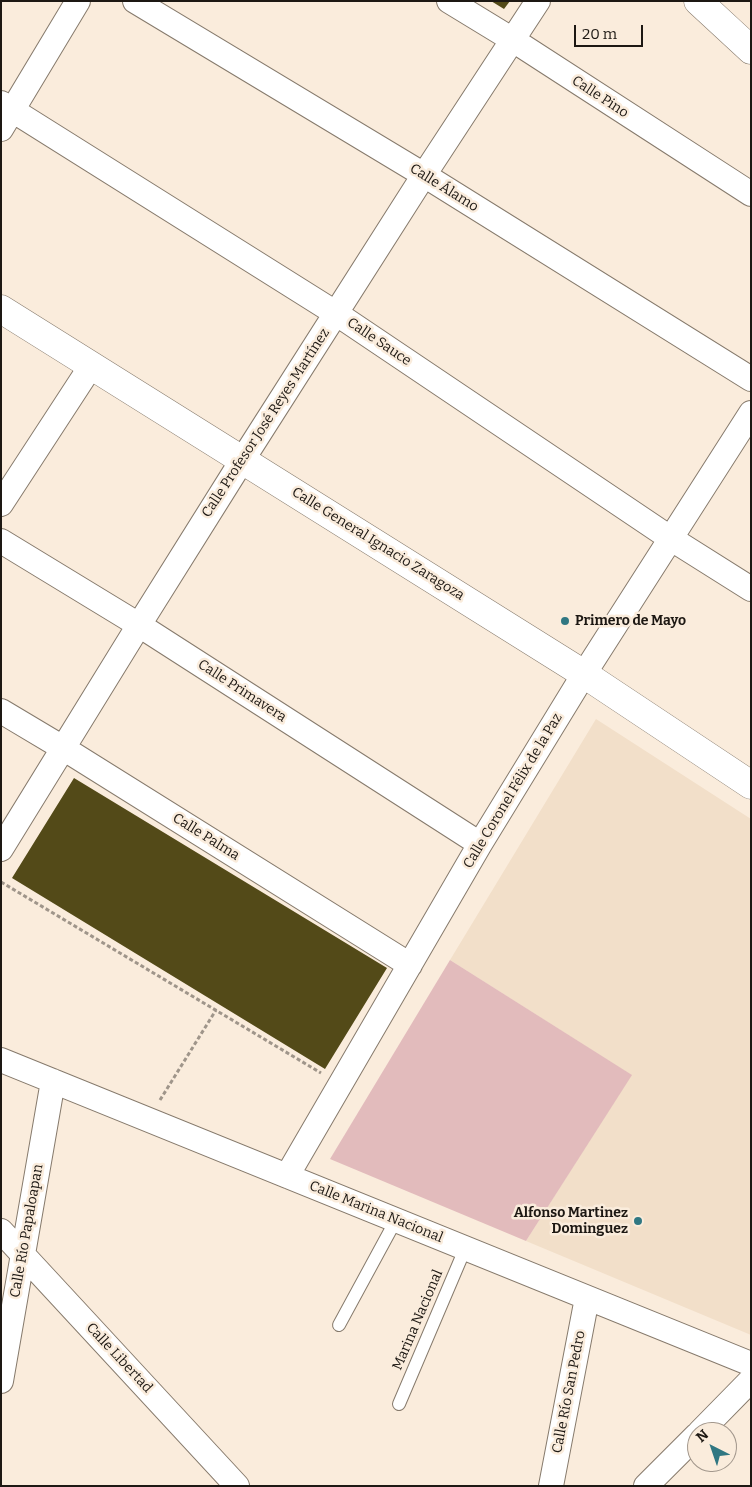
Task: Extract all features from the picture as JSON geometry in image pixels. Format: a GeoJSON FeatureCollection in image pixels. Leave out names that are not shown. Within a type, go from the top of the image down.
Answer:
{"type":"FeatureCollection","features":[{"type":"Feature","properties":{"kind":"main road"},"geometry":{"type":"LineString","coordinates":[[698,1],[751,50]]}},
{"type":"Feature","properties":{"kind":"main road","name":"Calle General Ignacio Zaragoza"},"geometry":{"type":"LineString","coordinates":[[1,309],[584,674],[751,785]]}},
{"type":"Feature","properties":{"kind":"street"},"geometry":{"type":"LineString","coordinates":[[5,114],[78,1]]}},
{"type":"Feature","properties":{"kind":"street","name":"Calle Álamo"},"geometry":{"type":"LineString","coordinates":[[135,1],[424,175],[751,380]]}},
{"type":"Feature","properties":{"kind":"street","name":"Calle Pino"},"geometry":{"type":"LineString","coordinates":[[449,1],[513,40],[751,194]]}},
{"type":"Feature","properties":{"kind":"street","name":"Calle Profesor José Reyes Martínez"},"geometry":{"type":"LineString","coordinates":[[1,849],[243,459],[424,175],[538,1]]}},
{"type":"Feature","properties":{"kind":"street","name":"Calle Sauce"},"geometry":{"type":"LineString","coordinates":[[5,114],[336,314],[670,538],[751,589]]}},
{"type":"Feature","properties":{"kind":"street"},"geometry":{"type":"LineString","coordinates":[[1,504],[91,366]]}},
{"type":"Feature","properties":{"kind":"street","name":"Calle Coronel Félix de la Paz"},"geometry":{"type":"LineString","coordinates":[[286,1176],[480,844],[584,674],[751,413]]}},
{"type":"Feature","properties":{"kind":"street","name":"Calle Primavera"},"geometry":{"type":"LineString","coordinates":[[1,541],[139,625],[480,844]]}},
{"type":"Feature","properties":{"kind":"street","name":"Calle Palma"},"geometry":{"type":"LineString","coordinates":[[1,711],[410,965]]}},
{"type":"Feature","properties":{"kind":"street","name":"Calle Marina Nacional"},"geometry":{"type":"LineString","coordinates":[[1,1060],[751,1364]]}},
{"type":"Feature","properties":{"kind":"street","name":"Calle Río Papaloapan"},"geometry":{"type":"LineString","coordinates":[[1,1381],[53,1081]]}},
{"type":"Feature","properties":{"kind":"street","name":"Calle Libertad"},"geometry":{"type":"LineString","coordinates":[[1,1231],[237,1486]]}},
{"type":"Feature","properties":{"kind":"street","name":"Calle Río San Pedro"},"geometry":{"type":"LineString","coordinates":[[551,1486],[588,1298]]}},
{"type":"Feature","properties":{"kind":"street"},"geometry":{"type":"LineString","coordinates":[[709,1422],[751,1380]]}},
{"type":"Feature","properties":{"kind":"street"},"geometry":{"type":"LineString","coordinates":[[646,1486],[687,1444]]}},
{"type":"Feature","properties":{"kind":"lane"},"geometry":{"type":"LineString","coordinates":[[339,1326],[396,1220]]}},
{"type":"Feature","properties":{"kind":"lane","name":"Marina Nacional"},"geometry":{"type":"LineString","coordinates":[[399,1404],[465,1249]]}},
{"type":"Feature","properties":{"kind":"path"},"geometry":{"type":"LineString","coordinates":[[1,882],[340,1085]]}},
{"type":"Feature","properties":{"kind":"path"},"geometry":{"type":"LineString","coordinates":[[148,1120],[216,1010]]}},
{"type":"Feature","properties":{"kind":"shaded area"},"geometry":{"type":"Polygon","coordinates":[[[596,719],[751,819],[751,1335],[526,1241],[631,1075],[450,960],[596,719]]]}},
{"type":"Feature","properties":{"kind":"shaded area"},"geometry":{"type":"Polygon","coordinates":[[[450,960],[632,1075],[526,1241],[330,1159],[450,960]]]}},
{"type":"Feature","properties":{"kind":"building"},"geometry":{"type":"Polygon","coordinates":[[[491,1],[510,1],[504,9],[491,1]]]}},
{"type":"Feature","properties":{"kind":"building"},"geometry":{"type":"Polygon","coordinates":[[[74,778],[387,968],[325,1069],[12,878],[74,778]]]}},
{"type":"Feature","properties":{"kind":"place","name":"Primero de Mayo"},"geometry":{"type":"Point","coordinates":[565,621]}},
{"type":"Feature","properties":{"kind":"place","name":"Alfonso Martinez Dominguez"},"geometry":{"type":"Point","coordinates":[638,1221]}}]}
